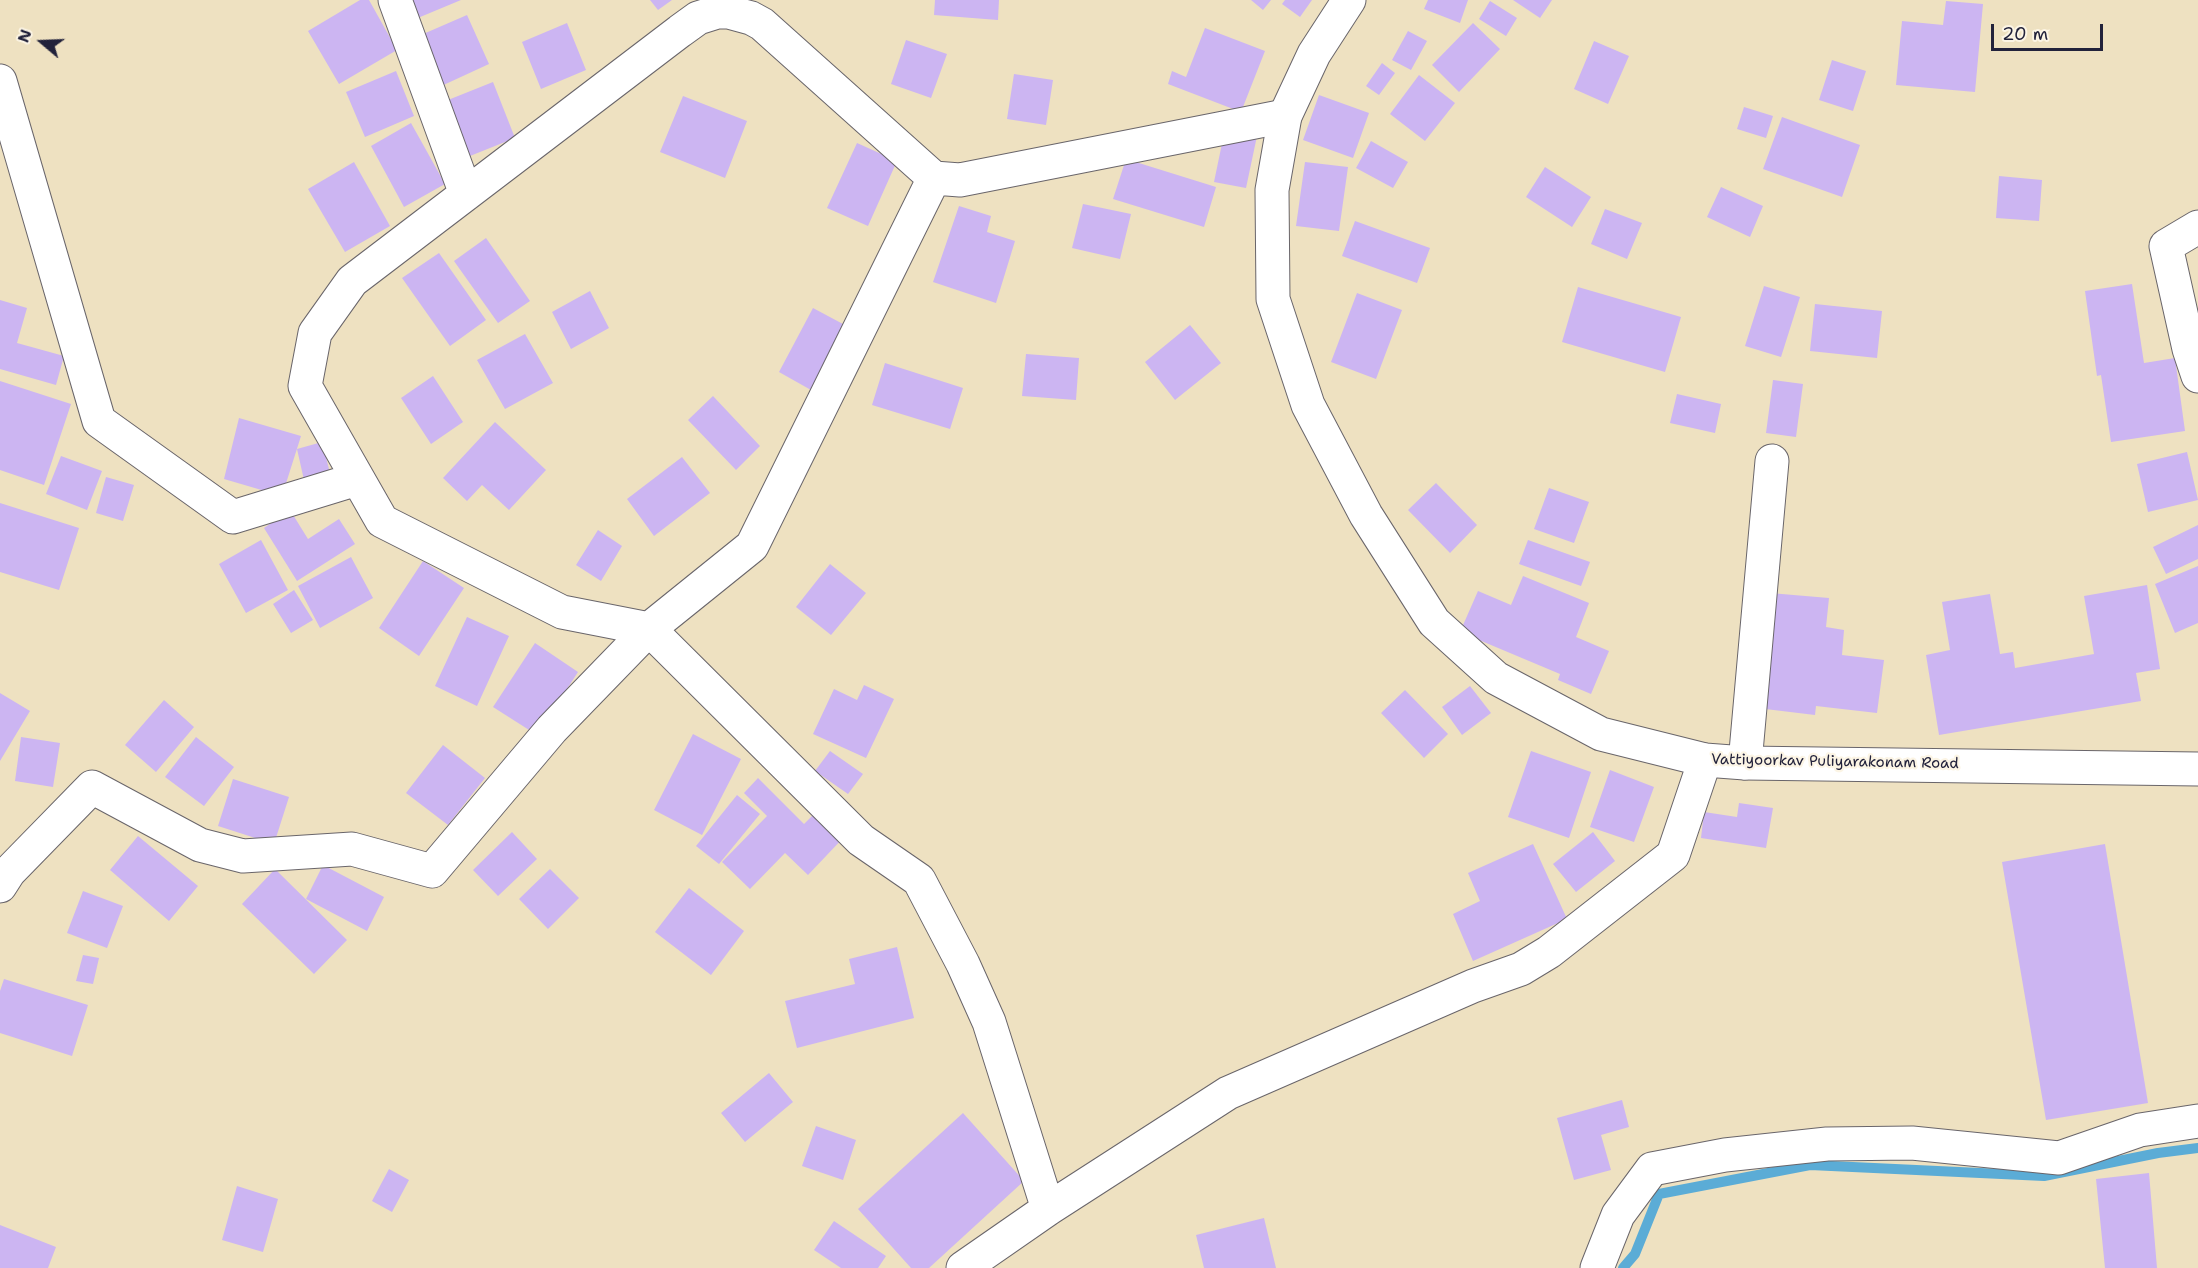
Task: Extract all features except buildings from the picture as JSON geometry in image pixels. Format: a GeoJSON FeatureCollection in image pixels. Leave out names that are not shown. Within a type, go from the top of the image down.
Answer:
{"type":"FeatureCollection","features":[{"type":"Feature","properties":{"kind":"street"},"geometry":{"type":"LineString","coordinates":[[395,0],[466,194]]}},
{"type":"Feature","properties":{"kind":"street","name":"Vattiyoorkav Puliyarakonam Road"},"geometry":{"type":"LineString","coordinates":[[1349,0],[1314,54],[1285,116],[1272,190],[1273,299],[1308,405],[1366,515],[1434,622],[1496,678],[1600,734],[1706,760],[1745,763],[2198,769]]}},
{"type":"Feature","properties":{"kind":"street"},"geometry":{"type":"LineString","coordinates":[[1048,1209],[989,1022],[963,964],[918,880],[861,840],[649,629],[562,612],[381,521],[305,386],[315,333],[352,281],[680,31],[698,18],[717,12],[729,12],[752,18],[762,24],[934,178],[960,180],[1285,116]]}},
{"type":"Feature","properties":{"kind":"street"},"geometry":{"type":"LineString","coordinates":[[0,81],[99,421],[233,517],[357,479]]}},
{"type":"Feature","properties":{"kind":"street"},"geometry":{"type":"LineString","coordinates":[[0,886],[9,872],[92,787],[200,845],[243,856],[352,849],[432,871],[552,729],[649,629],[752,546],[934,178]]}},
{"type":"Feature","properties":{"kind":"street"},"geometry":{"type":"LineString","coordinates":[[2198,227],[2166,246],[2189,349],[2198,376]]}},
{"type":"Feature","properties":{"kind":"street"},"geometry":{"type":"LineString","coordinates":[[1745,763],[1772,462]]}},
{"type":"Feature","properties":{"kind":"street"},"geometry":{"type":"LineString","coordinates":[[963,1268],[1048,1209],[1228,1093],[1473,986],[1521,969],[1549,952],[1673,855],[1706,760]]}},
{"type":"Feature","properties":{"kind":"street"},"geometry":{"type":"LineString","coordinates":[[1597,1268],[1618,1215],[1652,1169],[1725,1155],[1827,1144],[1912,1143],[2059,1158],[2140,1130],[2198,1121]]}},
{"type":"Feature","properties":{"kind":"waterway"},"geometry":{"type":"LineString","coordinates":[[1623,1268],[1635,1254],[1659,1194],[1810,1165],[2044,1176],[2158,1153],[2198,1148]]}}]}
